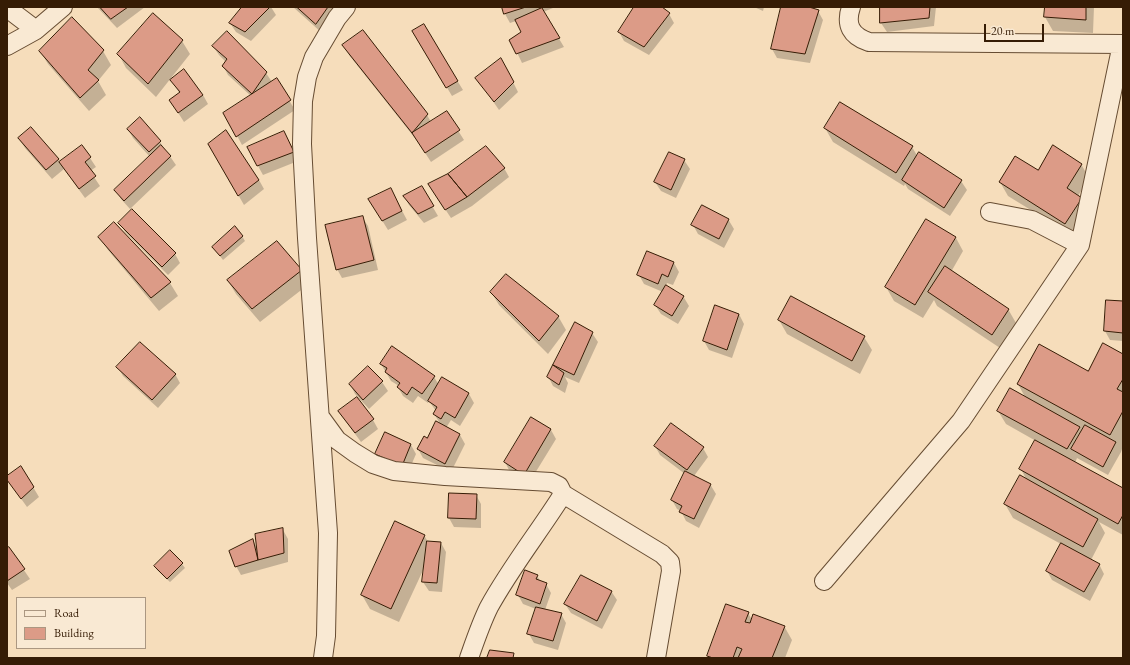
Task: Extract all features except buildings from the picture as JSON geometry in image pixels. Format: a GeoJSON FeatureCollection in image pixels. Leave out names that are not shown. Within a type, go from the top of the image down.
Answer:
{"type":"FeatureCollection","features":[{"type":"Feature","properties":{"kind":"street"},"geometry":{"type":"LineString","coordinates":[[7,46],[36,30],[63,7]]}},
{"type":"Feature","properties":{"kind":"street"},"geometry":{"type":"LineString","coordinates":[[323,658],[326,636],[328,533],[307,230],[302,144],[302,101],[307,78],[314,57],[337,18],[346,7]]}},
{"type":"Feature","properties":{"kind":"street"},"geometry":{"type":"LineString","coordinates":[[824,581],[961,421],[1080,245],[1122,44],[875,43],[858,38],[853,32],[849,25],[849,13],[851,7]]}},
{"type":"Feature","properties":{"kind":"street"},"geometry":{"type":"LineString","coordinates":[[7,8],[36,30]]}},
{"type":"Feature","properties":{"kind":"street"},"geometry":{"type":"LineString","coordinates":[[990,212],[1032,220],[1080,245]]}},
{"type":"Feature","properties":{"kind":"street"},"geometry":{"type":"LineString","coordinates":[[321,418],[337,440],[373,464],[394,471],[445,476],[551,482],[559,486],[563,494],[662,554],[670,562],[671,571],[656,658]]}},
{"type":"Feature","properties":{"kind":"street"},"geometry":{"type":"LineString","coordinates":[[469,658],[478,631],[502,584],[563,494]]}}]}
